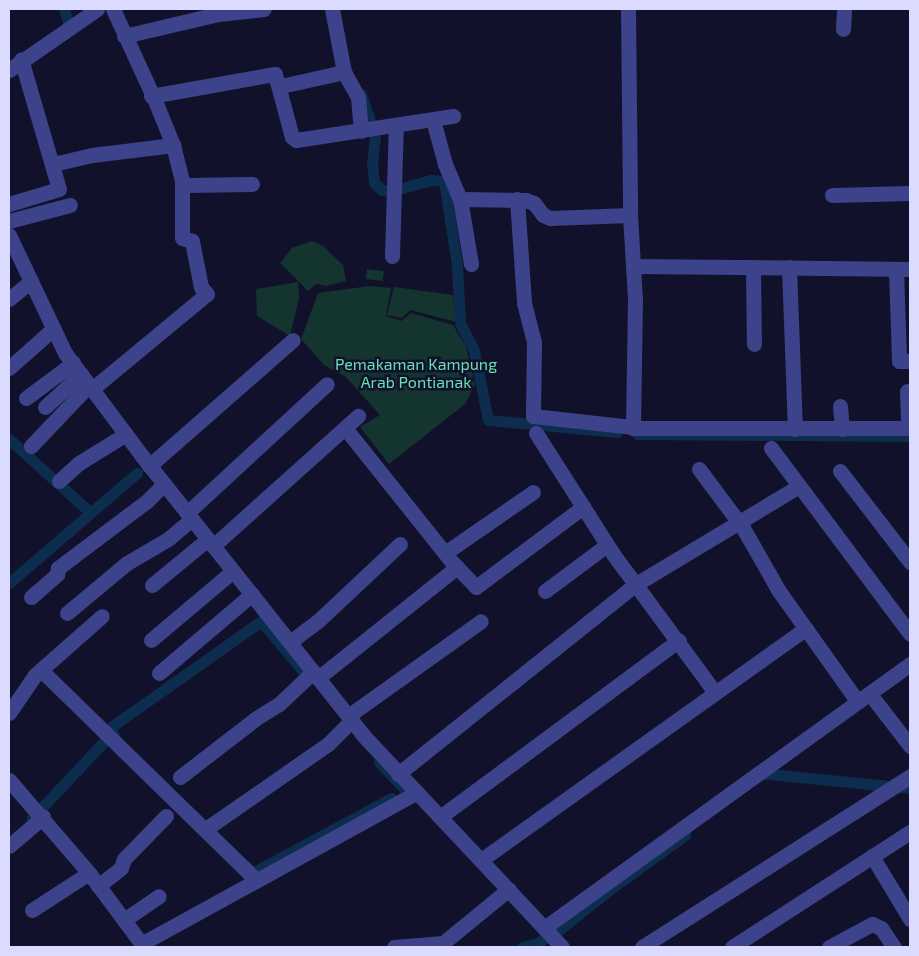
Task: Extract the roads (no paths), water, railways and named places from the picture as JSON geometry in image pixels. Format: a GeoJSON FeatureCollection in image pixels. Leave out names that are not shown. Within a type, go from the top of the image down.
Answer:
{"type":"FeatureCollection","features":[{"type":"Feature","properties":{"kind":"street"},"geometry":{"type":"LineString","coordinates":[[9,204],[58,190],[53,164],[13,63],[97,9]]}},
{"type":"Feature","properties":{"kind":"street"},"geometry":{"type":"LineString","coordinates":[[45,407],[207,294],[201,287],[192,241],[182,238],[182,181],[173,145],[113,9]]}},
{"type":"Feature","properties":{"kind":"street"},"geometry":{"type":"LineString","coordinates":[[124,36],[218,14],[264,9]]}},
{"type":"Feature","properties":{"kind":"street"},"geometry":{"type":"LineString","coordinates":[[332,9],[344,72],[377,129],[396,190],[392,256]]}},
{"type":"Feature","properties":{"kind":"street"},"geometry":{"type":"LineString","coordinates":[[628,9],[630,215],[633,266],[633,427]]}},
{"type":"Feature","properties":{"kind":"street"},"geometry":{"type":"LineString","coordinates":[[843,29],[844,9]]}},
{"type":"Feature","properties":{"kind":"street"},"geometry":{"type":"LineString","coordinates":[[281,86],[344,72]]}},
{"type":"Feature","properties":{"kind":"street"},"geometry":{"type":"LineString","coordinates":[[151,96],[273,74],[281,86],[294,140],[377,129],[453,116]]}},
{"type":"Feature","properties":{"kind":"street"},"geometry":{"type":"LineString","coordinates":[[433,120],[445,164],[460,199],[471,264]]}},
{"type":"Feature","properties":{"kind":"street"},"geometry":{"type":"LineString","coordinates":[[53,164],[92,155],[173,145]]}},
{"type":"Feature","properties":{"kind":"street"},"geometry":{"type":"LineString","coordinates":[[182,181],[186,185],[252,184]]}},
{"type":"Feature","properties":{"kind":"street"},"geometry":{"type":"LineString","coordinates":[[832,195],[910,193]]}},
{"type":"Feature","properties":{"kind":"street"},"geometry":{"type":"LineString","coordinates":[[460,199],[517,199],[534,203],[547,217],[630,215]]}},
{"type":"Feature","properties":{"kind":"street"},"geometry":{"type":"LineString","coordinates":[[517,199],[524,303],[534,342],[533,416],[633,427],[638,430],[909,428],[907,391]]}},
{"type":"Feature","properties":{"kind":"street"},"geometry":{"type":"LineString","coordinates":[[9,221],[70,205]]}},
{"type":"Feature","properties":{"kind":"street"},"geometry":{"type":"LineString","coordinates":[[9,235],[53,329],[84,378],[149,466],[315,675],[396,772],[562,947]]}},
{"type":"Feature","properties":{"kind":"street"},"geometry":{"type":"LineString","coordinates":[[633,266],[903,269],[899,361],[910,361]]}},
{"type":"Feature","properties":{"kind":"street"},"geometry":{"type":"LineString","coordinates":[[753,267],[754,344]]}},
{"type":"Feature","properties":{"kind":"street"},"geometry":{"type":"LineString","coordinates":[[789,267],[795,429]]}},
{"type":"Feature","properties":{"kind":"street"},"geometry":{"type":"LineString","coordinates":[[9,299],[30,282]]}},
{"type":"Feature","properties":{"kind":"street"},"geometry":{"type":"LineString","coordinates":[[9,368],[53,329]]}},
{"type":"Feature","properties":{"kind":"street"},"geometry":{"type":"LineString","coordinates":[[149,466],[293,340]]}},
{"type":"Feature","properties":{"kind":"street"},"geometry":{"type":"LineString","coordinates":[[26,398],[84,378]]}},
{"type":"Feature","properties":{"kind":"street"},"geometry":{"type":"LineString","coordinates":[[31,446],[84,378]]}},
{"type":"Feature","properties":{"kind":"street"},"geometry":{"type":"LineString","coordinates":[[67,613],[127,563],[168,539],[189,516],[327,384]]}},
{"type":"Feature","properties":{"kind":"street"},"geometry":{"type":"LineString","coordinates":[[840,406],[842,429]]}},
{"type":"Feature","properties":{"kind":"street"},"geometry":{"type":"LineString","coordinates":[[152,585],[210,543],[358,416]]}},
{"type":"Feature","properties":{"kind":"street"},"geometry":{"type":"LineString","coordinates":[[346,428],[445,553],[474,586],[479,586],[583,507]]}},
{"type":"Feature","properties":{"kind":"street"},"geometry":{"type":"LineString","coordinates":[[536,433],[607,544],[714,690]]}},
{"type":"Feature","properties":{"kind":"street"},"geometry":{"type":"LineString","coordinates":[[59,481],[79,463],[126,434]]}},
{"type":"Feature","properties":{"kind":"street"},"geometry":{"type":"LineString","coordinates":[[771,448],[910,634]]}},
{"type":"Feature","properties":{"kind":"street"},"geometry":{"type":"LineString","coordinates":[[699,469],[740,523],[779,591],[806,628],[864,698],[910,746]]}},
{"type":"Feature","properties":{"kind":"street"},"geometry":{"type":"LineString","coordinates":[[840,471],[910,562]]}},
{"type":"Feature","properties":{"kind":"street"},"geometry":{"type":"LineString","coordinates":[[31,597],[57,574],[58,568],[146,501],[164,484]]}},
{"type":"Feature","properties":{"kind":"street"},"geometry":{"type":"LineString","coordinates":[[396,772],[636,584],[799,486]]}},
{"type":"Feature","properties":{"kind":"street"},"geometry":{"type":"LineString","coordinates":[[445,553],[533,492]]}},
{"type":"Feature","properties":{"kind":"street"},"geometry":{"type":"LineString","coordinates":[[290,642],[319,620],[400,544]]}},
{"type":"Feature","properties":{"kind":"street"},"geometry":{"type":"LineString","coordinates":[[545,591],[607,544]]}},
{"type":"Feature","properties":{"kind":"street"},"geometry":{"type":"LineString","coordinates":[[180,777],[255,719],[279,704],[457,567]]}},
{"type":"Feature","properties":{"kind":"street"},"geometry":{"type":"LineString","coordinates":[[151,640],[233,572]]}},
{"type":"Feature","properties":{"kind":"street"},"geometry":{"type":"LineString","coordinates":[[159,673],[252,594]]}},
{"type":"Feature","properties":{"kind":"street"},"geometry":{"type":"LineString","coordinates":[[9,714],[41,670],[102,616]]}},
{"type":"Feature","properties":{"kind":"street"},"geometry":{"type":"LineString","coordinates":[[210,826],[328,744],[350,718],[481,621]]}},
{"type":"Feature","properties":{"kind":"street"},"geometry":{"type":"LineString","coordinates":[[481,860],[714,690],[806,628]]}},
{"type":"Feature","properties":{"kind":"street"},"geometry":{"type":"LineString","coordinates":[[440,817],[678,640]]}},
{"type":"Feature","properties":{"kind":"street"},"geometry":{"type":"LineString","coordinates":[[547,931],[910,664]]}},
{"type":"Feature","properties":{"kind":"street"},"geometry":{"type":"LineString","coordinates":[[41,670],[255,879]]}},
{"type":"Feature","properties":{"kind":"street"},"geometry":{"type":"LineString","coordinates":[[642,947],[910,776]]}},
{"type":"Feature","properties":{"kind":"street"},"geometry":{"type":"LineString","coordinates":[[9,780],[89,873],[143,945],[255,879],[417,792]]}},
{"type":"Feature","properties":{"kind":"street"},"geometry":{"type":"LineString","coordinates":[[9,846],[38,812]]}},
{"type":"Feature","properties":{"kind":"street"},"geometry":{"type":"LineString","coordinates":[[98,886],[121,868],[124,859],[166,816]]}},
{"type":"Feature","properties":{"kind":"street"},"geometry":{"type":"LineString","coordinates":[[732,947],[910,832]]}},
{"type":"Feature","properties":{"kind":"street"},"geometry":{"type":"LineString","coordinates":[[872,856],[910,919]]}},
{"type":"Feature","properties":{"kind":"street"},"geometry":{"type":"LineString","coordinates":[[32,910],[89,873]]}},
{"type":"Feature","properties":{"kind":"street"},"geometry":{"type":"LineString","coordinates":[[394,947],[438,945],[509,889]]}},
{"type":"Feature","properties":{"kind":"street"},"geometry":{"type":"LineString","coordinates":[[124,920],[159,896]]}},
{"type":"Feature","properties":{"kind":"street"},"geometry":{"type":"LineString","coordinates":[[829,947],[869,924],[881,928],[894,947]]}},
{"type":"Feature","properties":{"kind":"waterway"},"geometry":{"type":"LineString","coordinates":[[64,9],[68,22]]}},
{"type":"Feature","properties":{"kind":"waterway"},"geometry":{"type":"LineString","coordinates":[[361,94],[375,136],[372,163],[374,183],[382,190],[391,191],[431,180],[444,181],[457,265],[460,323],[474,351],[488,420],[616,432]]}},
{"type":"Feature","properties":{"kind":"waterway"},"geometry":{"type":"LineString","coordinates":[[637,434],[910,436]]}},
{"type":"Feature","properties":{"kind":"waterway"},"geometry":{"type":"LineString","coordinates":[[9,439],[91,513]]}},
{"type":"Feature","properties":{"kind":"waterway"},"geometry":{"type":"LineString","coordinates":[[9,583],[137,473]]}},
{"type":"Feature","properties":{"kind":"waterway"},"geometry":{"type":"LineString","coordinates":[[112,733],[111,727],[261,621],[307,676]]}},
{"type":"Feature","properties":{"kind":"waterway"},"geometry":{"type":"LineString","coordinates":[[32,818],[112,733],[114,735]]}},
{"type":"Feature","properties":{"kind":"waterway"},"geometry":{"type":"LineString","coordinates":[[379,762],[412,797]]}},
{"type":"Feature","properties":{"kind":"waterway"},"geometry":{"type":"LineString","coordinates":[[756,776],[759,773],[910,788]]}},
{"type":"Feature","properties":{"kind":"waterway"},"geometry":{"type":"LineString","coordinates":[[246,866],[252,873],[391,798]]}},
{"type":"Feature","properties":{"kind":"waterway"},"geometry":{"type":"LineString","coordinates":[[623,880],[685,835]]}},
{"type":"Feature","properties":{"kind":"waterway"},"geometry":{"type":"LineString","coordinates":[[546,934],[550,937],[627,876]]}},
{"type":"Feature","properties":{"kind":"waterway"},"geometry":{"type":"LineString","coordinates":[[522,947],[538,943],[552,933]]}},
{"type":"Feature","properties":{"kind":"park label","name":"Pemakaman Kampung Arab Pontianak"},"geometry":{"type":"Point","coordinates":[416,373]}}]}
